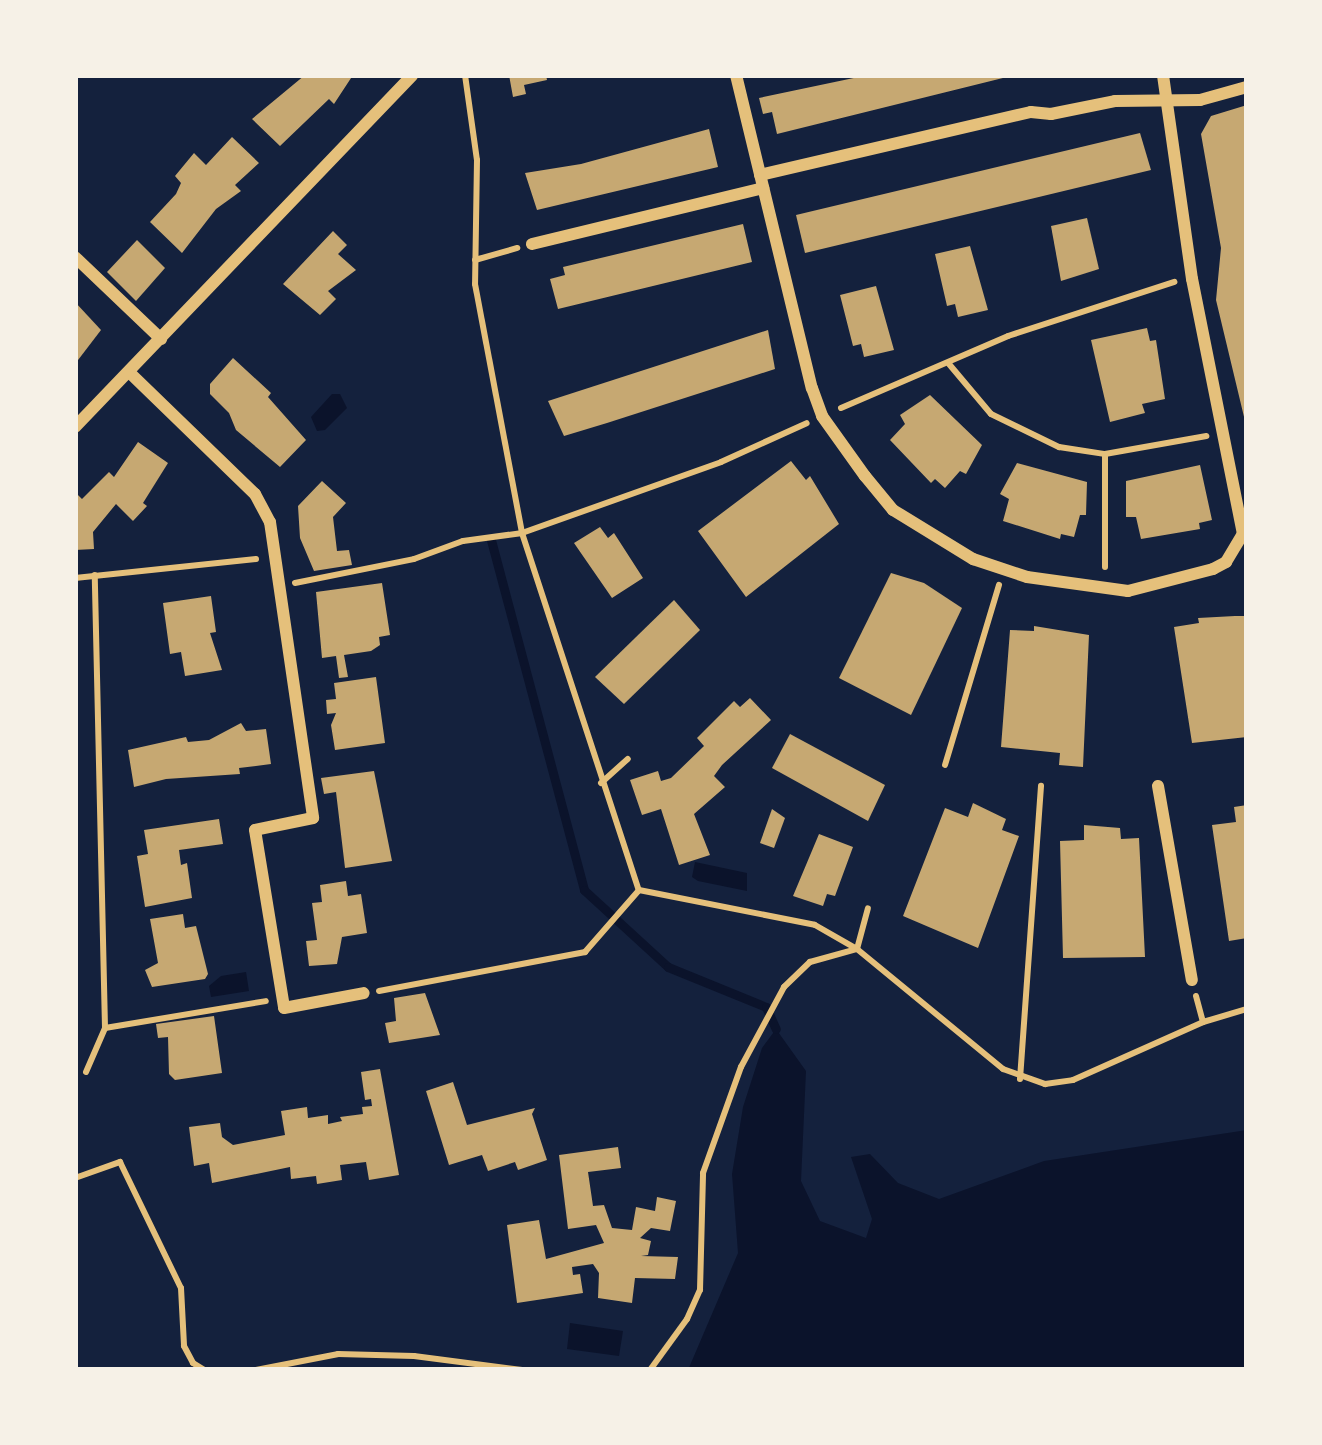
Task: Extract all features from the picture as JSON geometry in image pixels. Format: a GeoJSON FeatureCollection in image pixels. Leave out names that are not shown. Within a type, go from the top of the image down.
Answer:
{"type":"FeatureCollection","features":[{"type":"Feature","properties":{"kind":"street"},"geometry":{"type":"LineString","coordinates":[[75,427],[412,75]]}},
{"type":"Feature","properties":{"kind":"street"},"geometry":{"type":"LineString","coordinates":[[736,75],[802,358],[822,416],[893,510],[937,540],[1003,570],[1128,591],[1213,569],[1226,562],[1243,534],[1192,279],[1163,75]]}},
{"type":"Feature","properties":{"kind":"street"},"geometry":{"type":"LineString","coordinates":[[532,244],[1031,112],[1051,115],[1114,100],[1199,100],[1247,87]]}},
{"type":"Feature","properties":{"kind":"street"},"geometry":{"type":"LineString","coordinates":[[75,257],[161,339]]}},
{"type":"Feature","properties":{"kind":"street"},"geometry":{"type":"LineString","coordinates":[[130,373],[262,503],[313,818],[255,830],[284,1008],[364,993]]}},
{"type":"Feature","properties":{"kind":"street"},"geometry":{"type":"LineString","coordinates":[[1158,786],[1192,980]]}},
{"type":"Feature","properties":{"kind":"path"},"geometry":{"type":"LineString","coordinates":[[465,75],[477,160],[475,260],[495,407],[522,533],[639,890]]}},
{"type":"Feature","properties":{"kind":"path"},"geometry":{"type":"LineString","coordinates":[[475,260],[532,244]]}},
{"type":"Feature","properties":{"kind":"path"},"geometry":{"type":"LineString","coordinates":[[276,585],[346,575],[463,541],[522,533],[721,462],[1109,299],[1174,282]]}},
{"type":"Feature","properties":{"kind":"path"},"geometry":{"type":"LineString","coordinates":[[949,364],[975,400],[1005,425],[1040,441],[1105,454],[1193,440]]}},
{"type":"Feature","properties":{"kind":"path"},"geometry":{"type":"LineString","coordinates":[[1105,454],[1105,556]]}},
{"type":"Feature","properties":{"kind":"path"},"geometry":{"type":"LineString","coordinates":[[75,578],[274,558]]}},
{"type":"Feature","properties":{"kind":"path"},"geometry":{"type":"LineString","coordinates":[[945,765],[1003,570]]}},
{"type":"Feature","properties":{"kind":"path"},"geometry":{"type":"LineString","coordinates":[[86,1072],[105,1028],[95,575]]}},
{"type":"Feature","properties":{"kind":"path"},"geometry":{"type":"LineString","coordinates":[[601,783],[628,759]]}},
{"type":"Feature","properties":{"kind":"path"},"geometry":{"type":"LineString","coordinates":[[1020,1079],[1041,786]]}},
{"type":"Feature","properties":{"kind":"path"},"geometry":{"type":"LineString","coordinates":[[364,993],[585,952],[639,890]]}},
{"type":"Feature","properties":{"kind":"path"},"geometry":{"type":"LineString","coordinates":[[639,890],[815,926],[857,950],[1020,1079],[1045,1084],[1073,1080],[1203,1022],[1247,1009]]}},
{"type":"Feature","properties":{"kind":"path"},"geometry":{"type":"LineString","coordinates":[[857,950],[868,908]]}},
{"type":"Feature","properties":{"kind":"path"},"geometry":{"type":"LineString","coordinates":[[650,1370],[687,1319],[700,1290],[703,1172],[767,1014],[784,987],[810,962],[857,950]]}},
{"type":"Feature","properties":{"kind":"path"},"geometry":{"type":"LineString","coordinates":[[105,1028],[282,999]]}},
{"type":"Feature","properties":{"kind":"path"},"geometry":{"type":"LineString","coordinates":[[75,1178],[120,1162],[181,1288],[184,1346],[193,1364],[204,1370]]}},
{"type":"Feature","properties":{"kind":"path"},"geometry":{"type":"LineString","coordinates":[[256,1370],[289,1359],[338,1354],[414,1356],[522,1370]]}},
{"type":"Feature","properties":{"kind":"water"},"geometry":{"type":"Polygon","coordinates":[[[332,394],[340,394],[347,408],[325,430],[317,431],[311,417],[332,394]]]}},
{"type":"Feature","properties":{"kind":"water"},"geometry":{"type":"Polygon","coordinates":[[[695,862],[747,873],[747,891],[698,881],[692,877],[695,862]]]}},
{"type":"Feature","properties":{"kind":"water"},"geometry":{"type":"Polygon","coordinates":[[[246,972],[249,991],[211,997],[209,986],[221,976],[246,972]]]}},
{"type":"Feature","properties":{"kind":"water"},"geometry":{"type":"Polygon","coordinates":[[[776,1029],[806,1071],[801,1181],[820,1221],[866,1238],[872,1219],[851,1157],[870,1154],[898,1183],[939,1199],[1044,1161],[1247,1130],[1247,1370],[688,1370],[738,1253],[732,1174],[743,1107],[762,1048],[776,1029]]]}},
{"type":"Feature","properties":{"kind":"water"},"geometry":{"type":"Polygon","coordinates":[[[570,1323],[623,1331],[619,1356],[567,1349],[570,1323]]]}},
{"type":"Feature","properties":{"kind":"building"},"geometry":{"type":"Polygon","coordinates":[[[305,75],[353,75],[334,104],[329,99],[280,146],[252,119],[305,75]]]}},
{"type":"Feature","properties":{"kind":"building"},"geometry":{"type":"Polygon","coordinates":[[[509,75],[546,75],[547,80],[524,85],[526,94],[513,97],[509,75]]]}},
{"type":"Feature","properties":{"kind":"building"},"geometry":{"type":"Polygon","coordinates":[[[868,75],[1007,77],[777,134],[772,112],[763,114],[759,98],[868,75]]]}},
{"type":"Feature","properties":{"kind":"building"},"geometry":{"type":"Polygon","coordinates":[[[1247,105],[1245,421],[1216,300],[1221,248],[1201,134],[1211,116],[1247,105]]]}},
{"type":"Feature","properties":{"kind":"building"},"geometry":{"type":"Polygon","coordinates":[[[709,129],[718,167],[537,210],[525,173],[581,164],[709,129]]]}},
{"type":"Feature","properties":{"kind":"building"},"geometry":{"type":"Polygon","coordinates":[[[1140,133],[1151,170],[805,253],[796,215],[1140,133]]]}},
{"type":"Feature","properties":{"kind":"building"},"geometry":{"type":"Polygon","coordinates":[[[232,137],[259,163],[235,185],[241,191],[216,209],[182,253],[150,222],[176,194],[181,183],[175,176],[194,153],[206,165],[232,137]]]}},
{"type":"Feature","properties":{"kind":"building"},"geometry":{"type":"Polygon","coordinates":[[[1087,218],[1099,269],[1061,281],[1051,226],[1087,218]]]}},
{"type":"Feature","properties":{"kind":"building"},"geometry":{"type":"Polygon","coordinates":[[[743,224],[752,262],[558,309],[550,279],[565,275],[563,267],[743,224]]]}},
{"type":"Feature","properties":{"kind":"building"},"geometry":{"type":"Polygon","coordinates":[[[333,231],[347,245],[338,254],[356,270],[328,291],[336,299],[320,315],[283,284],[333,231]]]}},
{"type":"Feature","properties":{"kind":"building"},"geometry":{"type":"Polygon","coordinates":[[[137,240],[165,268],[136,301],[107,272],[137,240]]]}},
{"type":"Feature","properties":{"kind":"building"},"geometry":{"type":"Polygon","coordinates":[[[970,246],[988,310],[958,317],[955,304],[947,306],[935,254],[970,246]]]}},
{"type":"Feature","properties":{"kind":"building"},"geometry":{"type":"Polygon","coordinates":[[[876,286],[894,350],[864,357],[861,344],[853,346],[840,295],[876,286]]]}},
{"type":"Feature","properties":{"kind":"building"},"geometry":{"type":"Polygon","coordinates":[[[75,302],[101,330],[75,364],[75,302]]]}},
{"type":"Feature","properties":{"kind":"building"},"geometry":{"type":"Polygon","coordinates":[[[1147,328],[1150,341],[1156,340],[1165,399],[1142,404],[1145,413],[1110,422],[1091,340],[1147,328]]]}},
{"type":"Feature","properties":{"kind":"building"},"geometry":{"type":"Polygon","coordinates":[[[768,330],[775,369],[564,436],[548,401],[768,330]]]}},
{"type":"Feature","properties":{"kind":"building"},"geometry":{"type":"Polygon","coordinates":[[[233,358],[271,393],[268,397],[306,440],[280,467],[236,430],[229,413],[210,394],[210,384],[233,358]]]}},
{"type":"Feature","properties":{"kind":"building"},"geometry":{"type":"Polygon","coordinates":[[[930,395],[982,445],[966,474],[960,471],[945,488],[935,479],[931,483],[890,440],[905,424],[900,415],[930,395]]]}},
{"type":"Feature","properties":{"kind":"building"},"geometry":{"type":"Polygon","coordinates":[[[138,442],[168,463],[143,503],[147,506],[133,521],[116,504],[93,532],[94,549],[75,550],[75,492],[82,499],[109,472],[114,477],[138,442]]]}},
{"type":"Feature","properties":{"kind":"building"},"geometry":{"type":"Polygon","coordinates":[[[791,461],[806,480],[810,476],[839,524],[746,597],[698,531],[791,461]]]}},
{"type":"Feature","properties":{"kind":"building"},"geometry":{"type":"Polygon","coordinates":[[[1017,463],[1087,482],[1086,515],[1080,515],[1074,537],[1061,534],[1060,539],[1003,521],[1009,499],[1000,494],[1017,463]]]}},
{"type":"Feature","properties":{"kind":"building"},"geometry":{"type":"Polygon","coordinates":[[[1200,465],[1212,520],[1199,523],[1200,529],[1141,539],[1136,517],[1126,517],[1126,481],[1200,465]]]}},
{"type":"Feature","properties":{"kind":"building"},"geometry":{"type":"Polygon","coordinates":[[[322,481],[346,503],[333,517],[337,551],[349,550],[352,565],[314,571],[300,538],[298,506],[322,481]]]}},
{"type":"Feature","properties":{"kind":"building"},"geometry":{"type":"Polygon","coordinates":[[[600,527],[608,538],[614,533],[643,578],[612,598],[574,543],[600,527]]]}},
{"type":"Feature","properties":{"kind":"building"},"geometry":{"type":"Polygon","coordinates":[[[891,573],[924,583],[962,608],[911,715],[839,678],[891,573]]]}},
{"type":"Feature","properties":{"kind":"building"},"geometry":{"type":"Polygon","coordinates":[[[382,583],[390,635],[379,637],[380,645],[371,651],[344,655],[348,677],[339,678],[336,656],[322,658],[316,592],[382,583]]]}},
{"type":"Feature","properties":{"kind":"building"},"geometry":{"type":"Polygon","coordinates":[[[211,596],[216,632],[210,633],[222,670],[185,676],[181,652],[170,654],[163,603],[211,596]]]}},
{"type":"Feature","properties":{"kind":"building"},"geometry":{"type":"Polygon","coordinates":[[[674,600],[700,630],[624,704],[595,677],[674,600]]]}},
{"type":"Feature","properties":{"kind":"building"},"geometry":{"type":"Polygon","coordinates":[[[1247,616],[1247,737],[1192,743],[1174,627],[1199,623],[1198,618],[1247,616]]]}},
{"type":"Feature","properties":{"kind":"building"},"geometry":{"type":"Polygon","coordinates":[[[1034,626],[1089,635],[1083,767],[1059,765],[1060,753],[1001,747],[1010,630],[1034,631],[1034,626]]]}},
{"type":"Feature","properties":{"kind":"building"},"geometry":{"type":"Polygon","coordinates":[[[376,677],[385,743],[335,750],[331,725],[336,713],[327,714],[326,700],[336,699],[334,683],[376,677]]]}},
{"type":"Feature","properties":{"kind":"building"},"geometry":{"type":"Polygon","coordinates":[[[750,698],[771,720],[722,765],[714,776],[725,787],[694,814],[710,855],[679,865],[661,809],[642,815],[630,780],[658,771],[661,781],[671,778],[704,746],[697,738],[734,701],[740,707],[750,698]]]}},
{"type":"Feature","properties":{"kind":"building"},"geometry":{"type":"Polygon","coordinates":[[[241,723],[246,731],[266,729],[271,764],[239,768],[240,774],[166,779],[134,787],[128,750],[186,737],[188,742],[209,740],[241,723]]]}},
{"type":"Feature","properties":{"kind":"building"},"geometry":{"type":"Polygon","coordinates":[[[790,734],[885,785],[868,821],[772,768],[790,734]]]}},
{"type":"Feature","properties":{"kind":"building"},"geometry":{"type":"Polygon","coordinates":[[[374,771],[392,861],[345,868],[336,792],[324,794],[321,778],[374,771]]]}},
{"type":"Feature","properties":{"kind":"building"},"geometry":{"type":"Polygon","coordinates":[[[973,803],[1006,819],[1002,830],[1019,836],[978,948],[903,916],[945,808],[968,817],[973,803]]]}},
{"type":"Feature","properties":{"kind":"building"},"geometry":{"type":"Polygon","coordinates":[[[1247,805],[1247,938],[1229,941],[1212,825],[1236,822],[1234,807],[1247,805]]]}},
{"type":"Feature","properties":{"kind":"building"},"geometry":{"type":"Polygon","coordinates":[[[772,809],[785,818],[774,848],[760,843],[772,809]]]}},
{"type":"Feature","properties":{"kind":"building"},"geometry":{"type":"Polygon","coordinates":[[[219,819],[223,844],[179,850],[181,865],[187,863],[192,898],[145,907],[137,856],[148,854],[144,830],[219,819]]]}},
{"type":"Feature","properties":{"kind":"building"},"geometry":{"type":"Polygon","coordinates":[[[1084,825],[1120,828],[1121,839],[1139,838],[1145,957],[1063,958],[1060,841],[1084,840],[1084,825]]]}},
{"type":"Feature","properties":{"kind":"building"},"geometry":{"type":"Polygon","coordinates":[[[819,834],[853,847],[835,896],[827,894],[823,906],[793,896],[819,834]]]}},
{"type":"Feature","properties":{"kind":"building"},"geometry":{"type":"Polygon","coordinates":[[[346,881],[348,896],[361,894],[367,933],[342,937],[337,964],[309,966],[306,941],[317,940],[312,903],[322,902],[320,885],[346,881]]]}},
{"type":"Feature","properties":{"kind":"building"},"geometry":{"type":"Polygon","coordinates":[[[183,914],[185,928],[196,926],[208,974],[205,979],[152,987],[145,970],[158,963],[150,919],[183,914]]]}},
{"type":"Feature","properties":{"kind":"building"},"geometry":{"type":"Polygon","coordinates":[[[425,993],[440,1035],[389,1043],[385,1023],[396,1021],[394,998],[425,993]]]}},
{"type":"Feature","properties":{"kind":"building"},"geometry":{"type":"Polygon","coordinates":[[[214,1016],[222,1073],[175,1080],[169,1074],[168,1037],[158,1038],[156,1024],[214,1016]]]}},
{"type":"Feature","properties":{"kind":"building"},"geometry":{"type":"Polygon","coordinates":[[[380,1069],[399,1175],[369,1180],[366,1162],[340,1165],[342,1180],[317,1184],[316,1176],[291,1179],[290,1167],[212,1183],[209,1163],[194,1166],[189,1127],[220,1123],[222,1137],[233,1145],[285,1135],[281,1111],[307,1107],[308,1118],[328,1115],[328,1124],[342,1121],[340,1117],[363,1114],[362,1107],[372,1106],[371,1099],[365,1100],[361,1072],[380,1069]]]}},
{"type":"Feature","properties":{"kind":"building"},"geometry":{"type":"Polygon","coordinates":[[[453,1082],[467,1125],[535,1108],[532,1114],[547,1160],[518,1170],[515,1162],[488,1171],[482,1155],[449,1165],[426,1091],[453,1082]]]}},
{"type":"Feature","properties":{"kind":"building"},"geometry":{"type":"Polygon","coordinates":[[[618,1147],[621,1168],[588,1172],[593,1206],[604,1205],[612,1228],[632,1230],[636,1207],[655,1211],[657,1197],[676,1201],[670,1231],[651,1228],[640,1238],[651,1241],[648,1255],[641,1256],[678,1257],[675,1279],[635,1278],[632,1303],[598,1298],[599,1273],[593,1264],[572,1267],[573,1275],[580,1274],[583,1293],[517,1303],[507,1225],[539,1220],[546,1259],[604,1243],[596,1225],[568,1229],[559,1155],[618,1147]]]}},
{"type":"Feature","properties":{"kind":"waterway"},"geometry":{"type":"LineString","coordinates":[[491,540],[584,890],[668,967],[766,1007],[776,1029]]}}]}
